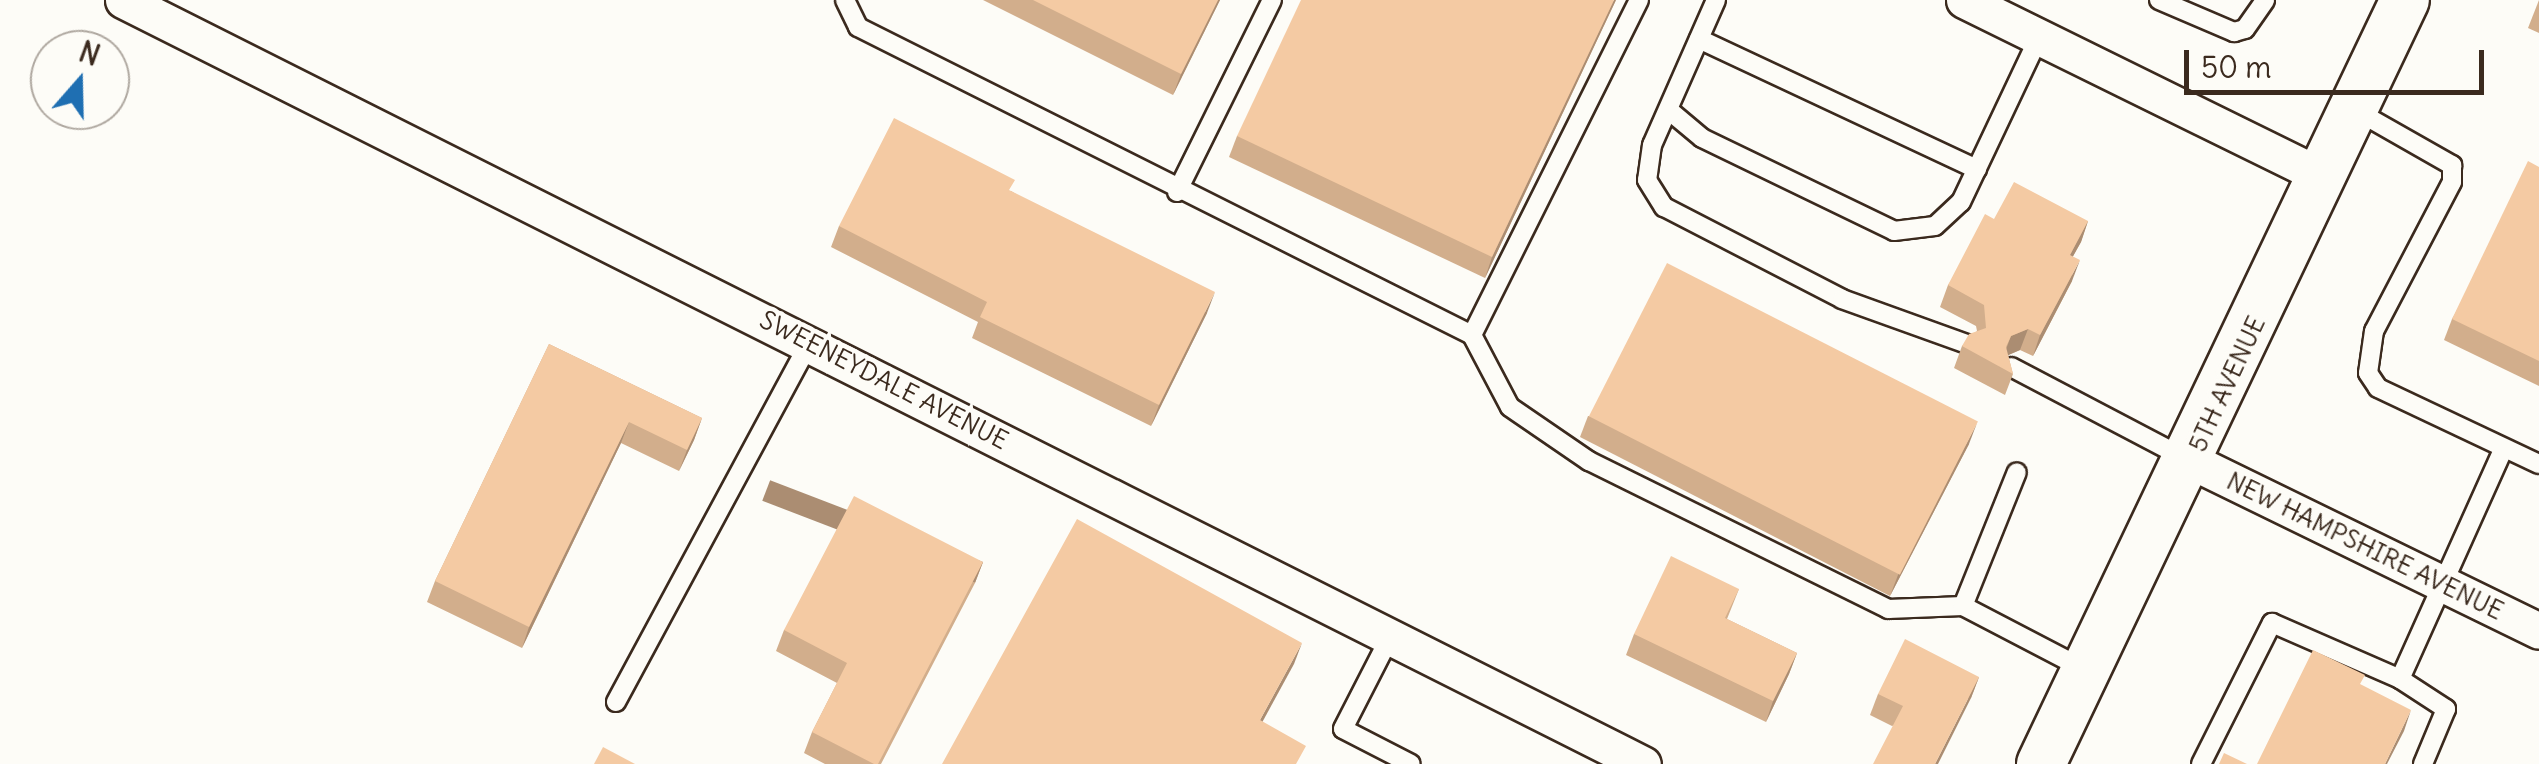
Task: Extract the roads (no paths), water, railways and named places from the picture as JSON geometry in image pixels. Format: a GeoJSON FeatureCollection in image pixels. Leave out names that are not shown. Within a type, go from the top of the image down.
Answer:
{"type":"FeatureCollection","features":[{"type":"Feature","properties":{"kind":"main road","name":"5TH AVENUE"},"geometry":{"type":"LineString","coordinates":[[2041,764],[2191,462],[2405,0]]}},
{"type":"Feature","properties":{"kind":"street","name":"SWEENEYDALE AVENUE"},"geometry":{"type":"LineString","coordinates":[[123,0],[1643,764]]}},
{"type":"Feature","properties":{"kind":"street"},"geometry":{"type":"LineString","coordinates":[[1964,0],[2323,177]]}},
{"type":"Feature","properties":{"kind":"street","name":"NEW HAMPSHIRE AVENUE"},"geometry":{"type":"LineString","coordinates":[[2191,462],[2539,631]]}},
{"type":"Feature","properties":{"kind":"lane"},"geometry":{"type":"LineString","coordinates":[[845,0],[858,28],[1178,192],[1472,335],[1510,407],[1589,461],[1888,610],[1963,606],[2088,671]]}},
{"type":"Feature","properties":{"kind":"lane"},"geometry":{"type":"LineString","coordinates":[[1178,192],[1272,0]]}},
{"type":"Feature","properties":{"kind":"lane"},"geometry":{"type":"LineString","coordinates":[[1472,335],[1639,0]]}},
{"type":"Feature","properties":{"kind":"lane"},"geometry":{"type":"LineString","coordinates":[[1716,0],[1671,112],[1652,145],[1647,180],[1664,207],[1842,299],[1967,344]]}},
{"type":"Feature","properties":{"kind":"lane"},"geometry":{"type":"LineString","coordinates":[[2159,0],[2234,32],[2245,29],[2265,0]]}},
{"type":"Feature","properties":{"kind":"lane"},"geometry":{"type":"LineString","coordinates":[[1671,112],[1702,138],[1894,231],[1935,226],[1961,202],[2039,37]]}},
{"type":"Feature","properties":{"kind":"lane"},"geometry":{"type":"LineString","coordinates":[[1699,39],[1977,169]]}},
{"type":"Feature","properties":{"kind":"lane"},"geometry":{"type":"LineString","coordinates":[[2354,110],[2452,164],[2452,182],[2374,331],[2368,373],[2378,388],[2539,464]]}},
{"type":"Feature","properties":{"kind":"lane"},"geometry":{"type":"LineString","coordinates":[[616,702],[810,342]]}},
{"type":"Feature","properties":{"kind":"lane"},"geometry":{"type":"LineString","coordinates":[[2012,367],[2191,462]]}},
{"type":"Feature","properties":{"kind":"lane"},"geometry":{"type":"LineString","coordinates":[[2400,678],[2446,586],[2504,448]]}},
{"type":"Feature","properties":{"kind":"lane"},"geometry":{"type":"LineString","coordinates":[[1963,606],[2018,472]]}},
{"type":"Feature","properties":{"kind":"lane"},"geometry":{"type":"LineString","coordinates":[[2201,764],[2272,623],[2400,678],[2446,709],[2422,764]]}},
{"type":"Feature","properties":{"kind":"lane"},"geometry":{"type":"LineString","coordinates":[[1390,637],[1343,729],[1411,764]]}}]}
